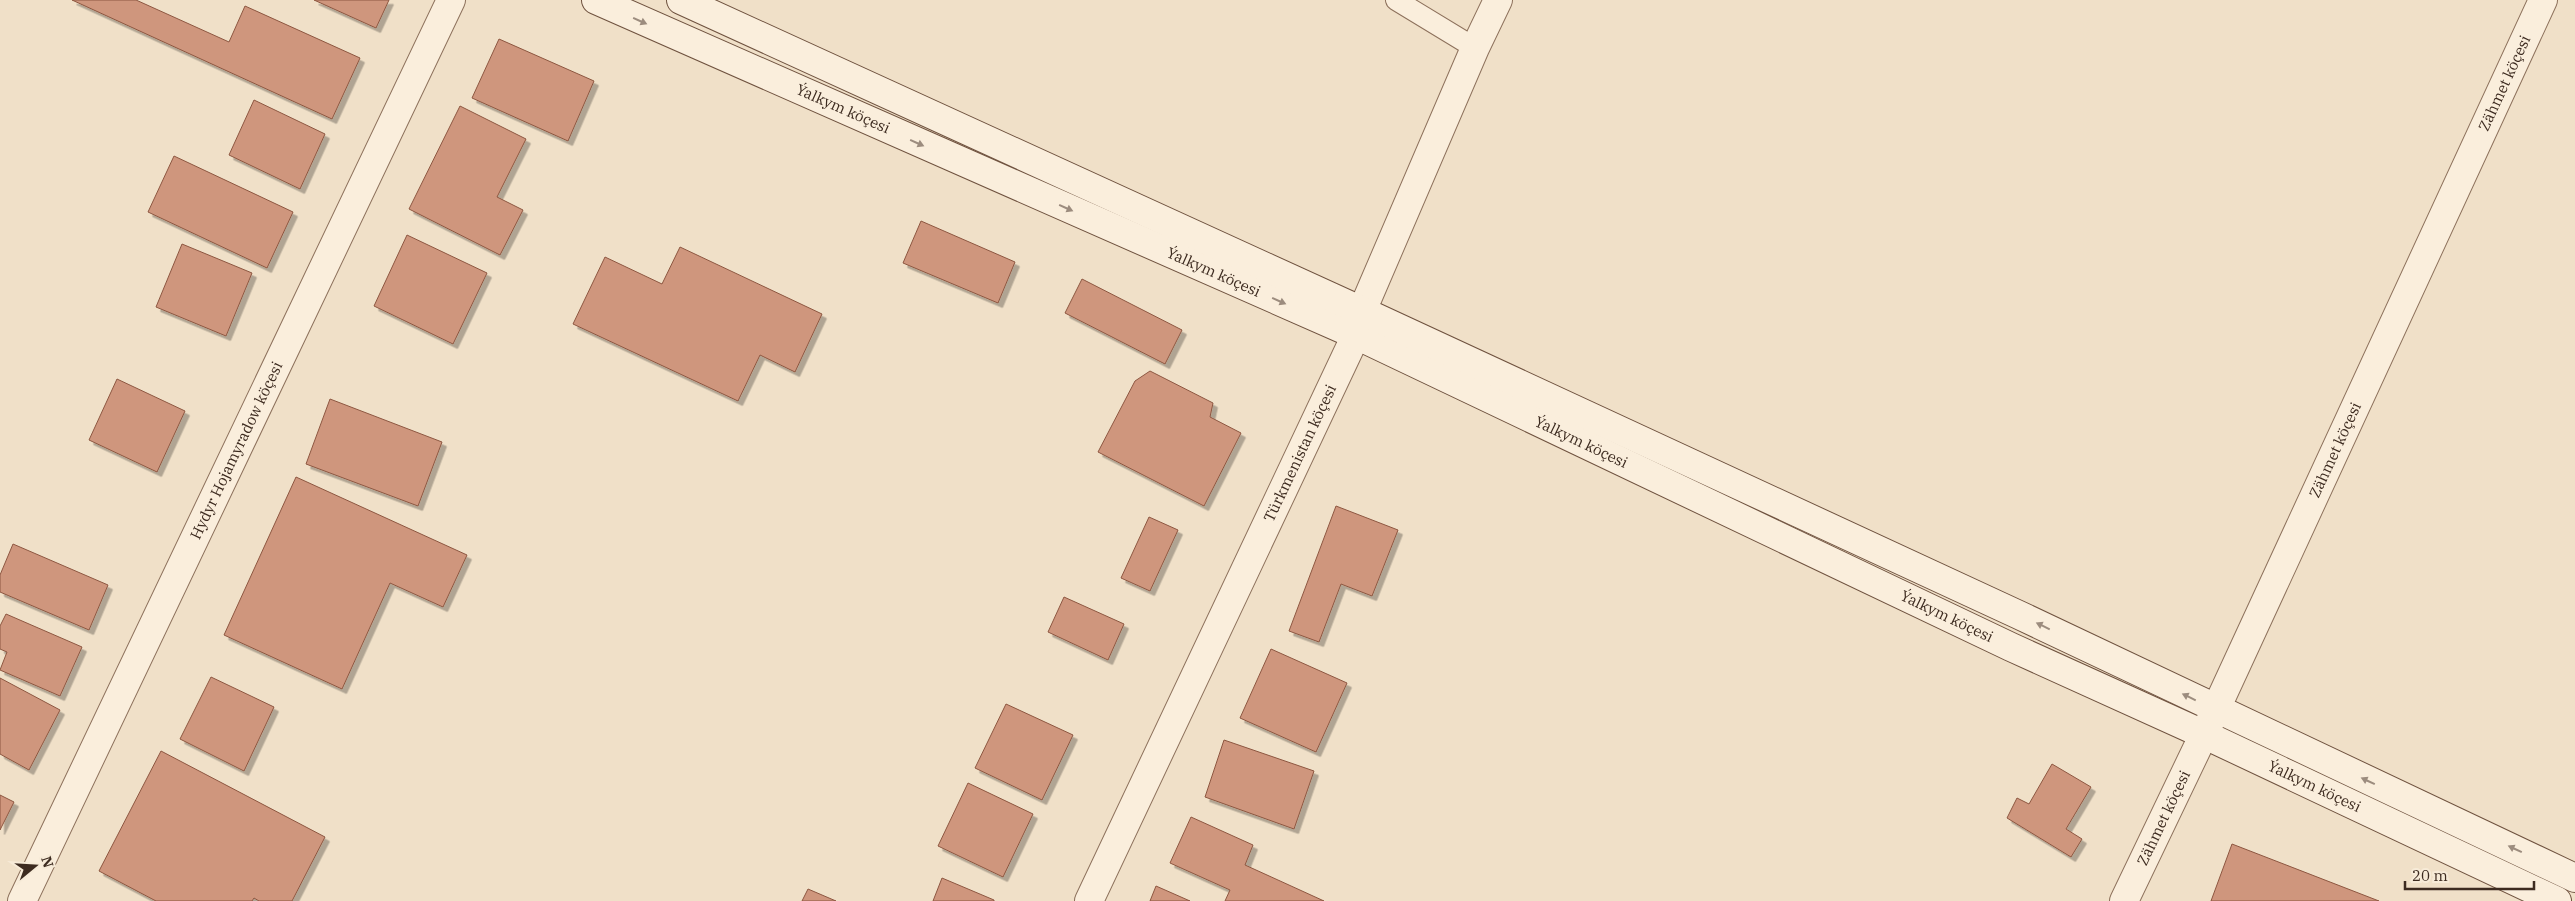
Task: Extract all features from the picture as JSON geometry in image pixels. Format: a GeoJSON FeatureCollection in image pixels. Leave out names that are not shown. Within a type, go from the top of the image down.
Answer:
{"type":"FeatureCollection","features":[{"type":"Feature","properties":{"kind":"main road","name":"Hydyr Hojamyradow köçesi"},"geometry":{"type":"LineString","coordinates":[[22,901],[451,0]]}},
{"type":"Feature","properties":{"kind":"main road","name":"Ýalkym köçesi"},"geometry":{"type":"LineString","coordinates":[[596,0],[1359,323],[2019,615],[2575,878]]}},
{"type":"Feature","properties":{"kind":"main road","name":"Ýalkym köçesi"},"geometry":{"type":"LineString","coordinates":[[681,0],[1359,323],[2011,647],[2203,734],[2557,901]]}},
{"type":"Feature","properties":{"kind":"main road","name":"Türkmenistan köçesi"},"geometry":{"type":"LineString","coordinates":[[1089,901],[1359,323],[1475,48],[1498,0]]}},
{"type":"Feature","properties":{"kind":"main road","name":"Zähmet köçesi"},"geometry":{"type":"LineString","coordinates":[[2124,901],[2216,709],[2544,0]]}},
{"type":"Feature","properties":{"kind":"lane"},"geometry":{"type":"LineString","coordinates":[[1396,0],[1475,48]]}},
{"type":"Feature","properties":{"kind":"building"},"geometry":{"type":"Polygon","coordinates":[[[72,0],[136,0],[229,42],[245,6],[360,58],[332,119],[72,0]]]}},
{"type":"Feature","properties":{"kind":"building"},"geometry":{"type":"Polygon","coordinates":[[[314,0],[389,0],[376,28],[314,0]]]}},
{"type":"Feature","properties":{"kind":"building"},"geometry":{"type":"Polygon","coordinates":[[[499,39],[594,81],[568,141],[472,98],[499,39]]]}},
{"type":"Feature","properties":{"kind":"building"},"geometry":{"type":"Polygon","coordinates":[[[254,100],[325,134],[300,189],[229,155],[254,100]]]}},
{"type":"Feature","properties":{"kind":"building"},"geometry":{"type":"Polygon","coordinates":[[[460,106],[526,139],[497,197],[523,210],[500,255],[409,209],[460,106]]]}},
{"type":"Feature","properties":{"kind":"building"},"geometry":{"type":"Polygon","coordinates":[[[174,156],[293,212],[267,268],[148,212],[174,156]]]}},
{"type":"Feature","properties":{"kind":"building"},"geometry":{"type":"Polygon","coordinates":[[[921,221],[1015,262],[998,303],[903,263],[921,221]]]}},
{"type":"Feature","properties":{"kind":"building"},"geometry":{"type":"Polygon","coordinates":[[[407,235],[487,273],[453,344],[374,306],[407,235]]]}},
{"type":"Feature","properties":{"kind":"building"},"geometry":{"type":"Polygon","coordinates":[[[182,244],[252,273],[226,336],[156,307],[182,244]]]}},
{"type":"Feature","properties":{"kind":"building"},"geometry":{"type":"Polygon","coordinates":[[[680,247],[822,314],[795,372],[760,355],[738,401],[573,324],[605,257],[662,284],[680,247]]]}},
{"type":"Feature","properties":{"kind":"building"},"geometry":{"type":"Polygon","coordinates":[[[1082,279],[1182,330],[1165,364],[1065,313],[1082,279]]]}},
{"type":"Feature","properties":{"kind":"building"},"geometry":{"type":"Polygon","coordinates":[[[1150,371],[1213,403],[1210,417],[1241,433],[1204,506],[1098,452],[1135,381],[1150,371]]]}},
{"type":"Feature","properties":{"kind":"building"},"geometry":{"type":"Polygon","coordinates":[[[117,379],[185,411],[157,472],[89,440],[117,379]]]}},
{"type":"Feature","properties":{"kind":"building"},"geometry":{"type":"Polygon","coordinates":[[[330,399],[442,442],[418,506],[306,464],[330,399]]]}},
{"type":"Feature","properties":{"kind":"building"},"geometry":{"type":"Polygon","coordinates":[[[296,477],[467,555],[443,607],[390,583],[342,689],[224,635],[296,477]]]}},
{"type":"Feature","properties":{"kind":"building"},"geometry":{"type":"Polygon","coordinates":[[[1336,506],[1398,530],[1372,596],[1341,584],[1319,642],[1289,631],[1336,506]]]}},
{"type":"Feature","properties":{"kind":"building"},"geometry":{"type":"Polygon","coordinates":[[[1149,517],[1178,530],[1150,591],[1121,578],[1149,517]]]}},
{"type":"Feature","properties":{"kind":"building"},"geometry":{"type":"Polygon","coordinates":[[[13,544],[108,585],[89,630],[0,592],[0,575],[13,544]]]}},
{"type":"Feature","properties":{"kind":"building"},"geometry":{"type":"Polygon","coordinates":[[[1064,597],[1124,624],[1108,660],[1048,632],[1064,597]]]}},
{"type":"Feature","properties":{"kind":"building"},"geometry":{"type":"Polygon","coordinates":[[[6,614],[82,647],[60,696],[0,670],[7,652],[0,649],[0,626],[6,614]]]}},
{"type":"Feature","properties":{"kind":"building"},"geometry":{"type":"Polygon","coordinates":[[[1271,649],[1347,683],[1316,752],[1240,718],[1271,649]]]}},
{"type":"Feature","properties":{"kind":"building"},"geometry":{"type":"Polygon","coordinates":[[[211,677],[274,707],[244,771],[180,739],[211,677]]]}},
{"type":"Feature","properties":{"kind":"building"},"geometry":{"type":"Polygon","coordinates":[[[0,678],[60,710],[29,770],[0,754],[0,678]]]}},
{"type":"Feature","properties":{"kind":"building"},"geometry":{"type":"Polygon","coordinates":[[[1006,704],[1073,735],[1042,800],[975,768],[1006,704]]]}},
{"type":"Feature","properties":{"kind":"building"},"geometry":{"type":"Polygon","coordinates":[[[1224,740],[1314,771],[1294,829],[1205,797],[1224,740]]]}},
{"type":"Feature","properties":{"kind":"building"},"geometry":{"type":"Polygon","coordinates":[[[161,751],[325,837],[292,901],[259,901],[254,898],[252,901],[156,901],[99,871],[161,751]]]}},
{"type":"Feature","properties":{"kind":"building"},"geometry":{"type":"Polygon","coordinates":[[[2052,764],[2091,787],[2066,829],[2082,839],[2071,857],[2007,818],[2017,798],[2029,804],[2052,764]]]}},
{"type":"Feature","properties":{"kind":"building"},"geometry":{"type":"Polygon","coordinates":[[[968,783],[1033,814],[1003,877],[938,846],[968,783]]]}},
{"type":"Feature","properties":{"kind":"building"},"geometry":{"type":"Polygon","coordinates":[[[0,795],[14,802],[0,830],[0,795]]]}},
{"type":"Feature","properties":{"kind":"building"},"geometry":{"type":"Polygon","coordinates":[[[1191,817],[1253,845],[1245,865],[1324,901],[1225,901],[1230,890],[1170,863],[1191,817]]]}},
{"type":"Feature","properties":{"kind":"building"},"geometry":{"type":"Polygon","coordinates":[[[2232,844],[2379,901],[2211,901],[2232,844]]]}},
{"type":"Feature","properties":{"kind":"building"},"geometry":{"type":"Polygon","coordinates":[[[942,878],[994,900],[994,901],[933,901],[942,878]]]}},
{"type":"Feature","properties":{"kind":"building"},"geometry":{"type":"Polygon","coordinates":[[[1156,886],[1190,901],[1150,901],[1156,886]]]}},
{"type":"Feature","properties":{"kind":"building"},"geometry":{"type":"Polygon","coordinates":[[[808,889],[836,901],[802,901],[808,889]]]}}]}
